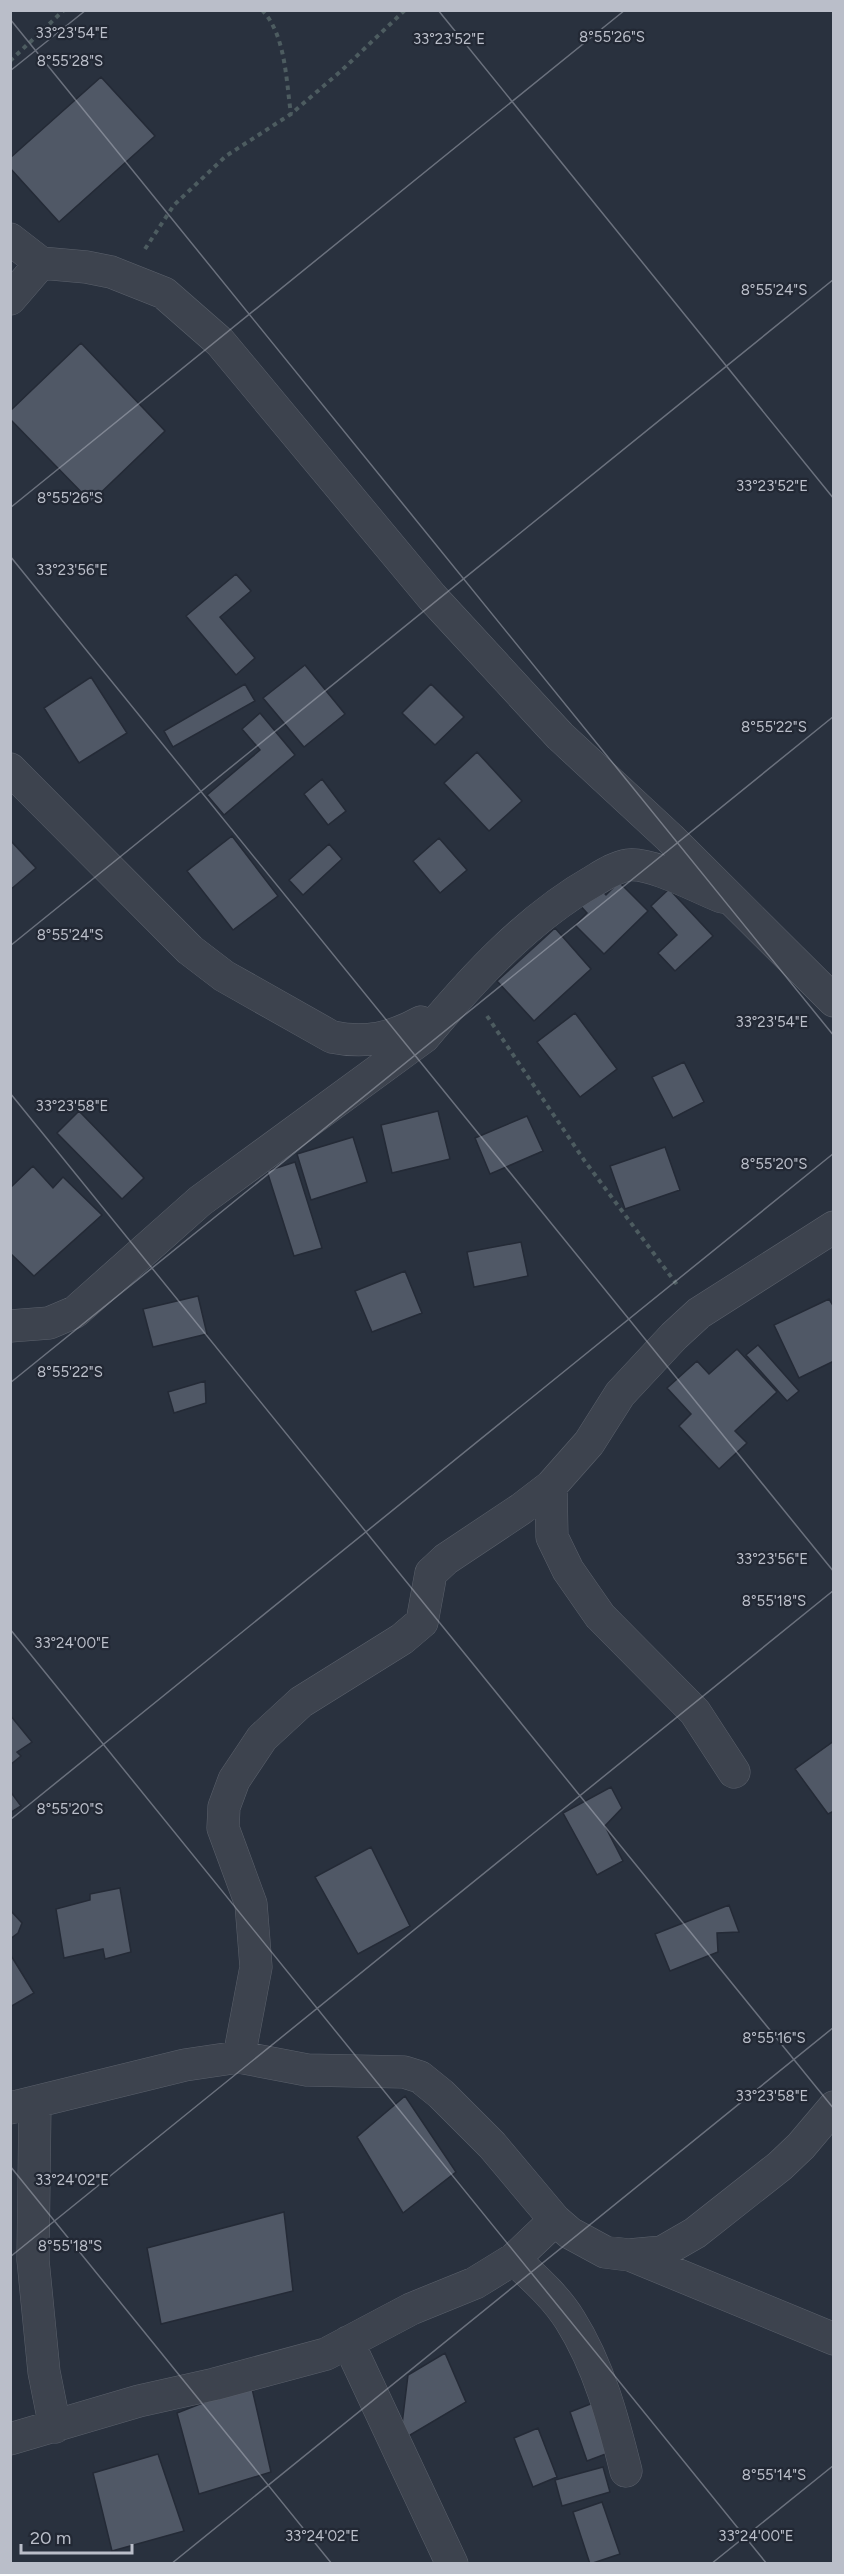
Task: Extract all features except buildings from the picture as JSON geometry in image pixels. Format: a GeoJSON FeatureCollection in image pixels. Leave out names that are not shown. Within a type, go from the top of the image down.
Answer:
{"type":"FeatureCollection","features":[{"type":"Feature","properties":{"kind":"street"},"geometry":{"type":"LineString","coordinates":[[10,239],[41,263],[86,267],[128,278],[164,293],[220,342],[432,597],[560,736],[670,838],[834,1001]]}},
{"type":"Feature","properties":{"kind":"street"},"geometry":{"type":"LineString","coordinates":[[10,299],[41,263]]}},
{"type":"Feature","properties":{"kind":"street"},"geometry":{"type":"LineString","coordinates":[[10,769],[190,950],[224,976],[300,1021],[332,1037],[351,1041],[375,1040],[399,1034],[449,1007]]}},
{"type":"Feature","properties":{"kind":"street"},"geometry":{"type":"LineString","coordinates":[[10,1326],[49,1323],[75,1312],[200,1201],[424,1037],[449,1007],[534,923],[573,892],[613,869],[628,865],[644,865],[734,902]]}},
{"type":"Feature","properties":{"kind":"street"},"geometry":{"type":"LineString","coordinates":[[238,2057],[256,1967],[251,1904],[223,1828],[224,1807],[234,1780],[262,1738],[301,1702],[402,1639],[422,1622],[431,1573],[446,1558],[521,1509],[551,1486],[589,1443],[621,1394],[699,1313],[834,1227]]}},
{"type":"Feature","properties":{"kind":"street"},"geometry":{"type":"LineString","coordinates":[[551,1486],[552,1537],[568,1570],[600,1616],[696,1712],[734,1772]]}},
{"type":"Feature","properties":{"kind":"street"},"geometry":{"type":"LineString","coordinates":[[55,2427],[43,2361],[33,2260],[23,2105],[185,2066],[238,2057],[307,2070],[404,2072],[420,2077],[441,2094],[492,2145],[555,2220],[570,2233],[605,2252],[629,2255],[662,2252],[695,2233],[780,2166],[801,2146],[834,2107]]}},
{"type":"Feature","properties":{"kind":"street"},"geometry":{"type":"LineString","coordinates":[[10,2439],[139,2401],[216,2384],[326,2354],[411,2309],[475,2283],[514,2259],[555,2220]]}},
{"type":"Feature","properties":{"kind":"street"},"geometry":{"type":"LineString","coordinates":[[629,2255],[834,2339]]}},
{"type":"Feature","properties":{"kind":"street"},"geometry":{"type":"LineString","coordinates":[[514,2259],[537,2281],[569,2318],[588,2352],[606,2398],[626,2471]]}},
{"type":"Feature","properties":{"kind":"street"},"geometry":{"type":"LineString","coordinates":[[348,2342],[452,2564]]}},
{"type":"Feature","properties":{"kind":"path"},"geometry":{"type":"LineString","coordinates":[[10,61],[64,10]]}},
{"type":"Feature","properties":{"kind":"path"},"geometry":{"type":"LineString","coordinates":[[262,10],[273,22],[276,31],[291,114]]}},
{"type":"Feature","properties":{"kind":"path"},"geometry":{"type":"LineString","coordinates":[[128,278],[174,205],[226,156],[291,114],[342,71],[405,10]]}},
{"type":"Feature","properties":{"kind":"path"},"geometry":{"type":"LineString","coordinates":[[449,1007],[479,1010],[491,1019],[584,1160],[699,1313]]}}]}
